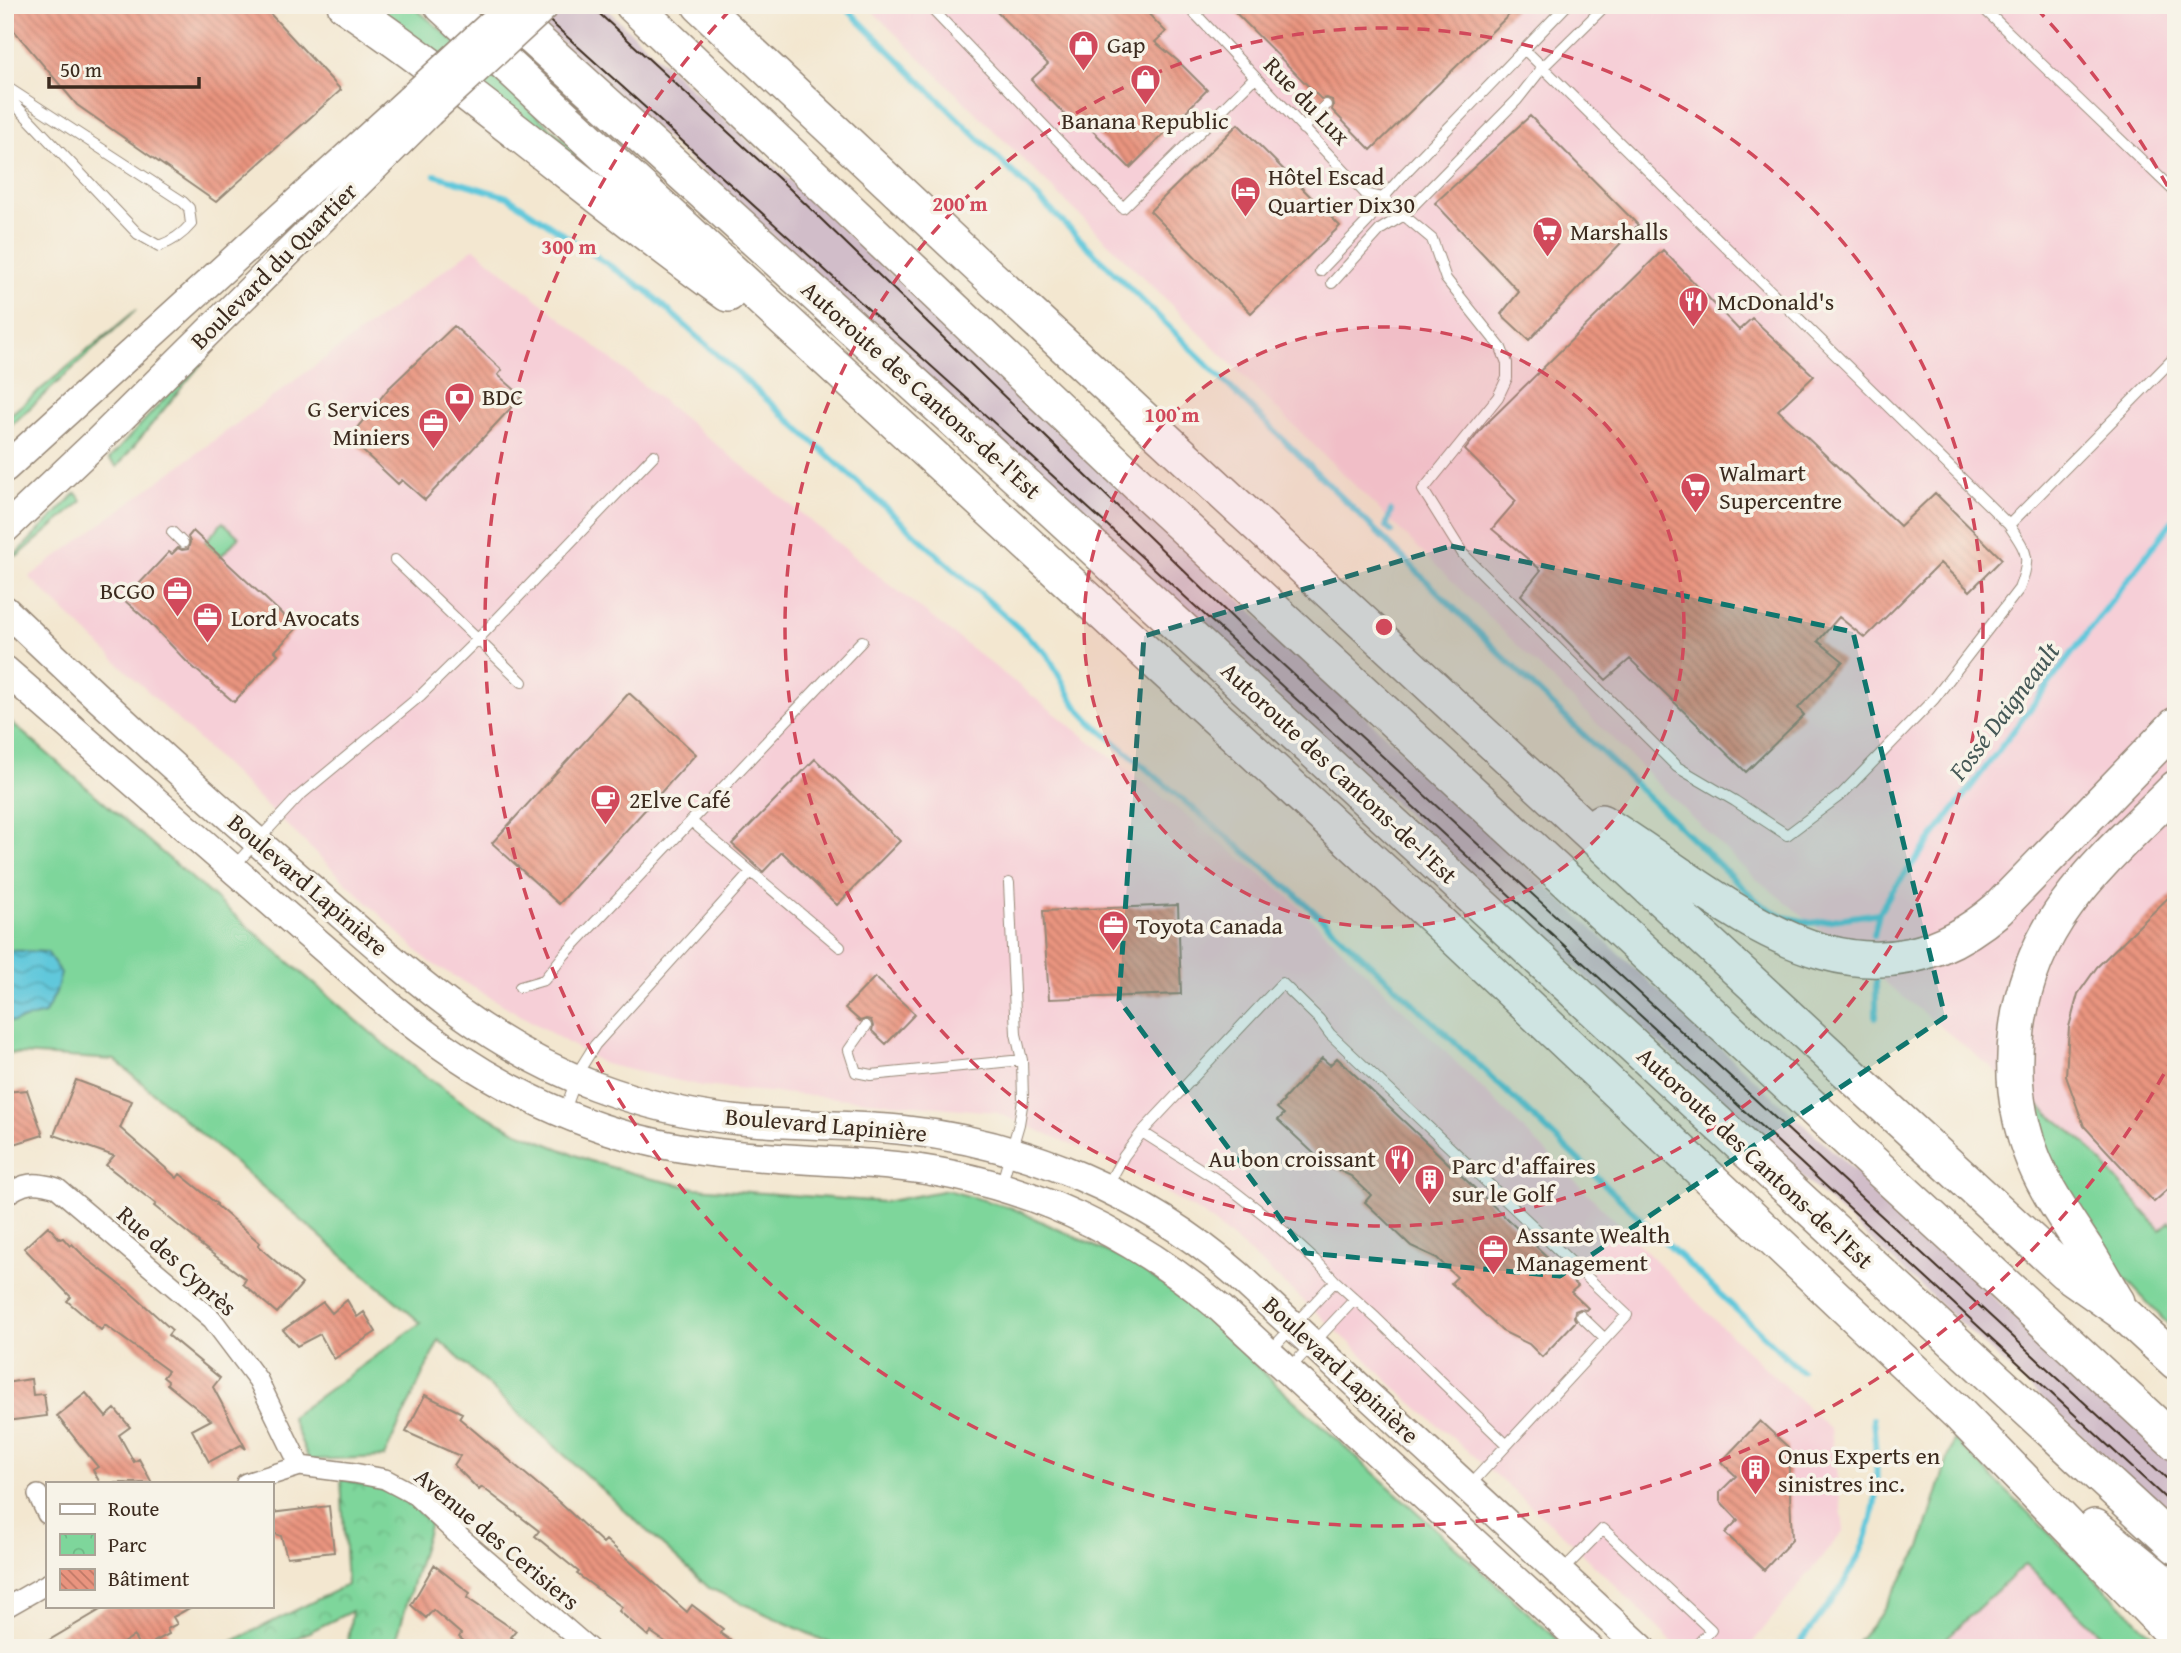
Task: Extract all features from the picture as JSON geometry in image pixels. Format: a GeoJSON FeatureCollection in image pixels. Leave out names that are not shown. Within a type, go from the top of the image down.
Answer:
{"type":"FeatureCollection","features":[{"type":"Feature","properties":{"kind":"highway"},"geometry":{"type":"LineString","coordinates":[[345,5],[504,122],[662,246],[862,391]]}},
{"type":"Feature","properties":{"kind":"highway"},"geometry":{"type":"LineString","coordinates":[[442,5],[1432,916],[1960,1415],[2176,1637]]}},
{"type":"Feature","properties":{"kind":"highway","name":"Autoroute des Cantons-de-l'Est"},"geometry":{"type":"LineString","coordinates":[[498,5],[1018,478],[2176,1546]]}},
{"type":"Feature","properties":{"kind":"highway"},"geometry":{"type":"LineString","coordinates":[[633,5],[1145,491],[2176,1443]]}},
{"type":"Feature","properties":{"kind":"highway"},"geometry":{"type":"LineString","coordinates":[[700,5],[2065,1272],[2122,1311],[2176,1362]]}},
{"type":"Feature","properties":{"kind":"highway"},"geometry":{"type":"LineString","coordinates":[[1531,779],[1644,849],[1751,922],[1818,951],[1845,958],[1877,960],[1908,956],[1938,947],[1971,931],[1984,921],[2176,725]]}},
{"type":"Feature","properties":{"kind":"highway"},"geometry":{"type":"LineString","coordinates":[[2122,1311],[2050,1194],[2033,1158],[2018,1102],[2015,1041],[2027,980],[2041,945],[2058,916],[2089,877],[2176,788]]}},
{"type":"Feature","properties":{"kind":"highway"},"geometry":{"type":"LineString","coordinates":[[1960,1415],[2176,1593]]}},
{"type":"Feature","properties":{"kind":"main road","name":"Boulevard du Quartier"},"geometry":{"type":"LineString","coordinates":[[5,529],[98,441],[419,106],[512,5]]}},
{"type":"Feature","properties":{"kind":"main road","name":"Boulevard du Quartier"},"geometry":{"type":"LineString","coordinates":[[5,468],[419,106],[546,5]]}},
{"type":"Feature","properties":{"kind":"main road","name":"Boulevard Lapinière"},"geometry":{"type":"LineString","coordinates":[[5,610],[256,841],[447,1004],[513,1049],[576,1079],[643,1102],[697,1114],[735,1120],[933,1133],[1011,1151],[1106,1188],[1186,1234],[1228,1267],[1303,1335],[1641,1648]]}},
{"type":"Feature","properties":{"kind":"main road","name":"Boulevard Lapinière"},"geometry":{"type":"LineString","coordinates":[[5,670],[397,1013],[446,1051],[497,1082],[563,1113],[620,1134],[704,1152],[909,1167],[1001,1186],[1066,1210],[1141,1249],[1192,1284],[1589,1648]]}},
{"type":"Feature","properties":{"kind":"street","name":"Rue des Cyprès"},"geometry":{"type":"LineString","coordinates":[[5,1196],[19,1186],[39,1182],[57,1188],[212,1319],[258,1380],[300,1466]]}},
{"type":"Feature","properties":{"kind":"street","name":"Avenue des Cerisiers"},"geometry":{"type":"LineString","coordinates":[[249,1482],[300,1466],[385,1479],[415,1495],[589,1648]]}},
{"type":"Feature","properties":{"kind":"street"},"geometry":{"type":"LineString","coordinates":[[38,1495],[46,1512]]}},
{"type":"Feature","properties":{"kind":"street"},"geometry":{"type":"LineString","coordinates":[[5,1608],[46,1585]]}},
{"type":"Feature","properties":{"kind":"lane"},"geometry":{"type":"LineString","coordinates":[[928,5],[1123,208],[1255,77]]}},
{"type":"Feature","properties":{"kind":"lane","name":"Rue du Lux"},"geometry":{"type":"LineString","coordinates":[[1186,5],[1366,194],[1383,198],[1432,239],[1446,279],[1501,348],[1507,363],[1507,379],[1498,397],[1423,490],[1463,554],[1677,768],[1787,835],[1842,794],[1934,699],[2019,589],[2026,571],[2027,554],[2009,525]]}},
{"type":"Feature","properties":{"kind":"lane"},"geometry":{"type":"LineString","coordinates":[[1196,15],[1205,5]]}},
{"type":"Feature","properties":{"kind":"lane"},"geometry":{"type":"LineString","coordinates":[[1320,271],[1368,221],[1404,174],[1567,5]]}},
{"type":"Feature","properties":{"kind":"lane"},"geometry":{"type":"LineString","coordinates":[[1332,283],[1381,229],[1404,215],[1517,100],[1543,67],[1606,5]]}},
{"type":"Feature","properties":{"kind":"lane"},"geometry":{"type":"LineString","coordinates":[[1980,5],[2176,193]]}},
{"type":"Feature","properties":{"kind":"lane"},"geometry":{"type":"LineString","coordinates":[[1524,49],[2009,525],[2176,356]]}},
{"type":"Feature","properties":{"kind":"lane"},"geometry":{"type":"LineString","coordinates":[[5,86],[183,202],[189,208],[191,224],[171,242],[159,246],[149,243],[5,94]]}},
{"type":"Feature","properties":{"kind":"lane"},"geometry":{"type":"LineString","coordinates":[[1303,129],[1326,105]]}},
{"type":"Feature","properties":{"kind":"lane"},"geometry":{"type":"LineString","coordinates":[[232,869],[298,797],[419,696],[477,640],[654,455]]}},
{"type":"Feature","properties":{"kind":"lane"},"geometry":{"type":"LineString","coordinates":[[172,532],[183,543]]}},
{"type":"Feature","properties":{"kind":"lane"},"geometry":{"type":"LineString","coordinates":[[395,560],[522,682]]}},
{"type":"Feature","properties":{"kind":"lane"},"geometry":{"type":"LineString","coordinates":[[520,987],[544,980],[565,954],[862,641]]}},
{"type":"Feature","properties":{"kind":"lane"},"geometry":{"type":"LineString","coordinates":[[691,821],[840,947]]}},
{"type":"Feature","properties":{"kind":"lane"},"geometry":{"type":"LineString","coordinates":[[563,1113],[576,1079],[595,1045],[751,872]]}},
{"type":"Feature","properties":{"kind":"lane"},"geometry":{"type":"LineString","coordinates":[[1001,1186],[1022,1108],[1009,883]]}},
{"type":"Feature","properties":{"kind":"lane"},"geometry":{"type":"LineString","coordinates":[[1106,1188],[1124,1156],[1142,1132],[1282,983],[1319,1019],[1329,1034],[1628,1315],[1467,1487]]}},
{"type":"Feature","properties":{"kind":"lane"},"geometry":{"type":"LineString","coordinates":[[866,1026],[849,1050],[856,1072],[871,1075],[1021,1060]]}},
{"type":"Feature","properties":{"kind":"lane"},"geometry":{"type":"LineString","coordinates":[[1142,1132],[1230,1188],[1270,1220],[1507,1445]]}},
{"type":"Feature","properties":{"kind":"lane"},"geometry":{"type":"LineString","coordinates":[[1278,1361],[1303,1335],[1335,1281]]}},
{"type":"Feature","properties":{"kind":"lane"},"geometry":{"type":"LineString","coordinates":[[1278,1361],[1303,1335],[1355,1299]]}},
{"type":"Feature","properties":{"kind":"lane"},"geometry":{"type":"LineString","coordinates":[[1581,1316],[1605,1339]]}},
{"type":"Feature","properties":{"kind":"lane"},"geometry":{"type":"LineString","coordinates":[[1561,1572],[1603,1529],[1711,1630],[1694,1648]]}},
{"type":"Feature","properties":{"kind":"highlighted area"},"geometry":{"type":"Polygon","coordinates":[[[1451,546],[1853,632],[1945,1017],[1560,1276],[1306,1253],[1119,1000],[1144,636],[1451,546]]]}},
{"type":"Feature","properties":{"kind":"shaded area"},"geometry":{"type":"Polygon","coordinates":[[[520,5],[602,5],[1730,1057],[2176,1464],[2176,1523],[1685,1068],[520,5]]]}},
{"type":"Feature","properties":{"kind":"shaded area"},"geometry":{"type":"Polygon","coordinates":[[[866,5],[2176,5],[2176,1226],[2170,1221],[2160,1231],[2084,1142],[1749,873],[866,5]]]}},
{"type":"Feature","properties":{"kind":"shaded area"},"geometry":{"type":"Polygon","coordinates":[[[474,248],[870,569],[1290,897],[1715,1320],[1831,1430],[1844,1530],[1748,1648],[1678,1648],[1565,1536],[1393,1386],[1357,1349],[1251,1254],[1203,1214],[1108,1160],[995,1112],[702,1086],[604,1064],[428,961],[29,577],[474,248]]]}},
{"type":"Feature","properties":{"kind":"shaded area"},"geometry":{"type":"Polygon","coordinates":[[[2025,1564],[2115,1648],[1936,1648],[2025,1564]]]}},
{"type":"Feature","properties":{"kind":"green space"},"geometry":{"type":"Polygon","coordinates":[[[365,5],[411,5],[703,264],[365,5]]]}},
{"type":"Feature","properties":{"kind":"green space"},"geometry":{"type":"Polygon","coordinates":[[[136,310],[5,431],[5,419],[136,310]]]}},
{"type":"Feature","properties":{"kind":"green space"},"geometry":{"type":"Polygon","coordinates":[[[236,321],[117,467],[109,459],[236,321]]]}},
{"type":"Feature","properties":{"kind":"green space"},"geometry":{"type":"Polygon","coordinates":[[[76,493],[82,501],[18,556],[14,556],[76,493]]]}},
{"type":"Feature","properties":{"kind":"green space"},"geometry":{"type":"Polygon","coordinates":[[[223,522],[239,537],[221,556],[205,542],[223,522]]]}},
{"type":"Feature","properties":{"kind":"green space"},"geometry":{"type":"Polygon","coordinates":[[[5,717],[384,1044],[471,1108],[518,1132],[590,1161],[695,1188],[884,1202],[947,1190],[1012,1208],[1129,1262],[1170,1289],[1212,1324],[1567,1648],[840,1648],[709,1588],[439,1340],[384,1457],[309,1460],[291,1417],[421,1323],[115,1060],[5,1053],[5,717]]]}},
{"type":"Feature","properties":{"kind":"green space"},"geometry":{"type":"Polygon","coordinates":[[[2032,1100],[2084,1142],[2160,1230],[2170,1221],[2176,1226],[2176,1333],[2115,1268],[2047,1159],[2032,1100]]]}},
{"type":"Feature","properties":{"kind":"green space"},"geometry":{"type":"Polygon","coordinates":[[[1954,1439],[2165,1648],[2115,1648],[2025,1564],[1936,1648],[1852,1648],[1880,1615],[1920,1548],[1954,1439]]]}},
{"type":"Feature","properties":{"kind":"green space"},"geometry":{"type":"Polygon","coordinates":[[[341,1479],[385,1490],[406,1500],[430,1523],[394,1648],[347,1648],[352,1611],[276,1648],[219,1648],[347,1585],[341,1479]]]}},
{"type":"Feature","properties":{"kind":"water"},"geometry":{"type":"Polygon","coordinates":[[[5,950],[47,952],[61,973],[56,992],[45,1014],[13,1022],[5,1020],[5,950]]]}},
{"type":"Feature","properties":{"kind":"building"},"geometry":{"type":"Polygon","coordinates":[[[5,5],[262,5],[341,90],[216,202],[77,105],[5,20],[5,5]]]}},
{"type":"Feature","properties":{"kind":"building"},"geometry":{"type":"Polygon","coordinates":[[[990,5],[1140,5],[1166,32],[1155,42],[1207,90],[1130,168],[1084,122],[1078,128],[1031,80],[1048,64],[990,5]]]}},
{"type":"Feature","properties":{"kind":"building"},"geometry":{"type":"Polygon","coordinates":[[[1228,5],[1519,5],[1371,150],[1332,110],[1332,100],[1321,99],[1228,5]]]}},
{"type":"Feature","properties":{"kind":"building","name":"Marshalls"},"geometry":{"type":"Polygon","coordinates":[[[1530,116],[1638,225],[1529,340],[1501,314],[1519,292],[1435,203],[1530,116]]]}},
{"type":"Feature","properties":{"kind":"building","name":"Hôtel Escad Quartier Dix30"},"geometry":{"type":"Polygon","coordinates":[[[1238,124],[1340,226],[1251,313],[1150,211],[1238,124]]]}},
{"type":"Feature","properties":{"kind":"building","name":"Walmart Supercentre"},"geometry":{"type":"Polygon","coordinates":[[[1663,250],[1739,330],[1752,318],[1814,376],[1778,410],[1900,526],[1935,493],[2002,559],[1970,591],[1940,563],[1865,638],[1839,617],[1818,641],[1843,661],[1798,708],[1804,715],[1746,772],[1630,659],[1606,680],[1521,595],[1541,570],[1492,529],[1516,501],[1465,450],[1483,427],[1663,250]]]}},
{"type":"Feature","properties":{"kind":"building"},"geometry":{"type":"Polygon","coordinates":[[[454,326],[502,370],[498,375],[522,396],[425,500],[402,480],[398,484],[349,438],[389,388],[454,326]]]}},
{"type":"Feature","properties":{"kind":"building"},"geometry":{"type":"Polygon","coordinates":[[[193,531],[297,628],[275,651],[278,654],[234,702],[187,662],[124,600],[169,552],[172,554],[178,548],[188,549],[188,537],[193,531]]]}},
{"type":"Feature","properties":{"kind":"building"},"geometry":{"type":"Polygon","coordinates":[[[629,693],[696,754],[559,904],[492,843],[629,693]]]}},
{"type":"Feature","properties":{"kind":"building"},"geometry":{"type":"Polygon","coordinates":[[[815,759],[900,841],[837,905],[782,852],[763,872],[732,844],[815,759]]]}},
{"type":"Feature","properties":{"kind":"building"},"geometry":{"type":"Polygon","coordinates":[[[2176,890],[2176,1182],[2154,1202],[2084,1126],[2066,1076],[2069,1027],[2078,994],[2097,967],[2176,890]]]}},
{"type":"Feature","properties":{"kind":"building","name":"Toyota Canada"},"geometry":{"type":"Polygon","coordinates":[[[1178,905],[1181,994],[1049,999],[1043,911],[1178,905]]]}},
{"type":"Feature","properties":{"kind":"building"},"geometry":{"type":"Polygon","coordinates":[[[875,977],[915,1014],[886,1044],[872,1031],[871,1020],[860,1021],[845,1008],[875,977]]]}},
{"type":"Feature","properties":{"kind":"building","name":"Parc d'affaires sur le Golf"},"geometry":{"type":"Polygon","coordinates":[[[1322,1058],[1330,1065],[1337,1058],[1578,1286],[1571,1292],[1588,1308],[1575,1311],[1576,1321],[1542,1357],[1529,1344],[1502,1331],[1451,1283],[1457,1277],[1437,1258],[1411,1246],[1365,1202],[1371,1195],[1351,1176],[1325,1164],[1278,1120],[1284,1114],[1277,1108],[1322,1058]]]}},
{"type":"Feature","properties":{"kind":"building"},"geometry":{"type":"Polygon","coordinates":[[[76,1080],[132,1101],[120,1128],[177,1178],[180,1174],[217,1204],[260,1243],[258,1246],[302,1284],[277,1313],[243,1284],[246,1279],[198,1243],[154,1206],[156,1204],[106,1165],[114,1156],[54,1135],[76,1080]]]}},
{"type":"Feature","properties":{"kind":"building"},"geometry":{"type":"Polygon","coordinates":[[[27,1090],[43,1135],[5,1147],[5,1092],[27,1090]]]}},
{"type":"Feature","properties":{"kind":"building"},"geometry":{"type":"Polygon","coordinates":[[[48,1226],[60,1239],[63,1238],[70,1246],[72,1244],[130,1292],[172,1330],[168,1335],[220,1378],[213,1387],[246,1449],[241,1445],[209,1462],[192,1430],[211,1420],[167,1384],[168,1381],[163,1377],[168,1371],[105,1325],[101,1330],[67,1301],[71,1297],[24,1248],[48,1226]]]}},
{"type":"Feature","properties":{"kind":"building"},"geometry":{"type":"Polygon","coordinates":[[[347,1300],[357,1317],[364,1312],[376,1332],[334,1359],[320,1334],[297,1346],[283,1330],[323,1302],[332,1313],[347,1300]]]}},
{"type":"Feature","properties":{"kind":"building"},"geometry":{"type":"Polygon","coordinates":[[[31,1379],[33,1395],[44,1394],[47,1416],[5,1421],[5,1383],[31,1379]]]}},
{"type":"Feature","properties":{"kind":"building"},"geometry":{"type":"Polygon","coordinates":[[[86,1393],[106,1417],[115,1409],[130,1427],[119,1435],[134,1462],[139,1459],[151,1482],[99,1482],[93,1470],[98,1467],[57,1416],[86,1393]]]}},
{"type":"Feature","properties":{"kind":"building"},"geometry":{"type":"Polygon","coordinates":[[[425,1395],[462,1413],[459,1418],[603,1543],[606,1540],[687,1612],[692,1605],[723,1629],[720,1633],[741,1648],[674,1648],[651,1632],[648,1636],[619,1611],[622,1607],[577,1574],[579,1572],[535,1536],[539,1531],[482,1487],[479,1490],[454,1465],[460,1456],[406,1432],[425,1395]]]}},
{"type":"Feature","properties":{"kind":"building","name":"Onus Experts en sinistres inc."},"geometry":{"type":"Polygon","coordinates":[[[1760,1421],[1788,1447],[1792,1540],[1764,1570],[1725,1533],[1738,1520],[1720,1501],[1720,1492],[1736,1476],[1721,1462],[1760,1421]]]}},
{"type":"Feature","properties":{"kind":"building"},"geometry":{"type":"Polygon","coordinates":[[[329,1506],[334,1552],[287,1557],[281,1536],[273,1533],[273,1513],[329,1506]]]}},
{"type":"Feature","properties":{"kind":"building"},"geometry":{"type":"Polygon","coordinates":[[[434,1565],[470,1593],[467,1598],[516,1631],[511,1637],[527,1648],[472,1648],[459,1637],[461,1634],[433,1610],[426,1618],[411,1605],[434,1565]]]}},
{"type":"Feature","properties":{"kind":"building"},"geometry":{"type":"Polygon","coordinates":[[[104,1608],[189,1608],[173,1617],[177,1624],[167,1629],[169,1634],[154,1642],[157,1648],[140,1648],[134,1636],[115,1648],[36,1648],[104,1608]]]}},
{"type":"Feature","properties":{"kind":"waterway"},"geometry":{"type":"LineString","coordinates":[[843,5],[1539,692],[1759,903],[1783,917],[1811,923],[1879,913]]}},
{"type":"Feature","properties":{"kind":"waterway"},"geometry":{"type":"LineString","coordinates":[[435,175],[508,197],[646,290],[1047,654],[1076,706],[1093,724],[1295,894],[1801,1371]]}},
{"type":"Feature","properties":{"kind":"waterway","name":"Fossé Daigneault"},"geometry":{"type":"LineString","coordinates":[[1391,511],[1386,527],[1392,532]]}},
{"type":"Feature","properties":{"kind":"waterway","name":"Fossé Daigneault"},"geometry":{"type":"LineString","coordinates":[[1874,935],[1879,913],[1892,891],[2176,516]]}},
{"type":"Feature","properties":{"kind":"waterway","name":"Fossé Daigneault"},"geometry":{"type":"LineString","coordinates":[[1876,982],[1876,1017]]}},
{"type":"Feature","properties":{"kind":"waterway","name":"Fossé Daigneault"},"geometry":{"type":"LineString","coordinates":[[1796,1648],[1849,1575],[1867,1535],[1877,1481],[1873,1419]]}},
{"type":"Feature","properties":{"kind":"tram line"},"geometry":{"type":"LineString","coordinates":[[532,5],[1107,525],[2176,1508]]}},
{"type":"Feature","properties":{"kind":"tram line"},"geometry":{"type":"LineString","coordinates":[[590,5],[790,189],[1241,626],[2176,1487]]}},
{"type":"Feature","properties":{"kind":"place","name":"Gap"},"geometry":{"type":"Point","coordinates":[1084,72]}},
{"type":"Feature","properties":{"kind":"place","name":"Banana Republic"},"geometry":{"type":"Point","coordinates":[1145,106]}},
{"type":"Feature","properties":{"kind":"place","name":"Hôtel Escad Quartier Dix30"},"geometry":{"type":"Point","coordinates":[1245,218]}},
{"type":"Feature","properties":{"kind":"place","name":"Marshalls"},"geometry":{"type":"Point","coordinates":[1547,259]}},
{"type":"Feature","properties":{"kind":"place","name":"McDonald's"},"geometry":{"type":"Point","coordinates":[1694,329]}},
{"type":"Feature","properties":{"kind":"place","name":"BDC"},"geometry":{"type":"Point","coordinates":[459,424]}},
{"type":"Feature","properties":{"kind":"place","name":"G Services Miniers"},"geometry":{"type":"Point","coordinates":[433,450]}},
{"type":"Feature","properties":{"kind":"place","name":"Walmart Supercentre"},"geometry":{"type":"Point","coordinates":[1696,514]}},
{"type":"Feature","properties":{"kind":"place","name":"BCGO"},"geometry":{"type":"Point","coordinates":[178,618]}},
{"type":"Feature","properties":{"kind":"place","name":"Lord Avocats"},"geometry":{"type":"Point","coordinates":[208,645]}},
{"type":"Feature","properties":{"kind":"place","name":"2Elve Café"},"geometry":{"type":"Point","coordinates":[606,827]}},
{"type":"Feature","properties":{"kind":"place","name":"Toyota Canada"},"geometry":{"type":"Point","coordinates":[1113,953]}},
{"type":"Feature","properties":{"kind":"place","name":"Au bon croissant"},"geometry":{"type":"Point","coordinates":[1399,1186]}},
{"type":"Feature","properties":{"kind":"place","name":"Parc d'affaires sur le Golf"},"geometry":{"type":"Point","coordinates":[1429,1207]}},
{"type":"Feature","properties":{"kind":"place","name":"Assante Wealth Management"},"geometry":{"type":"Point","coordinates":[1493,1276]}},
{"type":"Feature","properties":{"kind":"place","name":"Onus Experts en sinistres inc."},"geometry":{"type":"Point","coordinates":[1755,1497]}}]}
